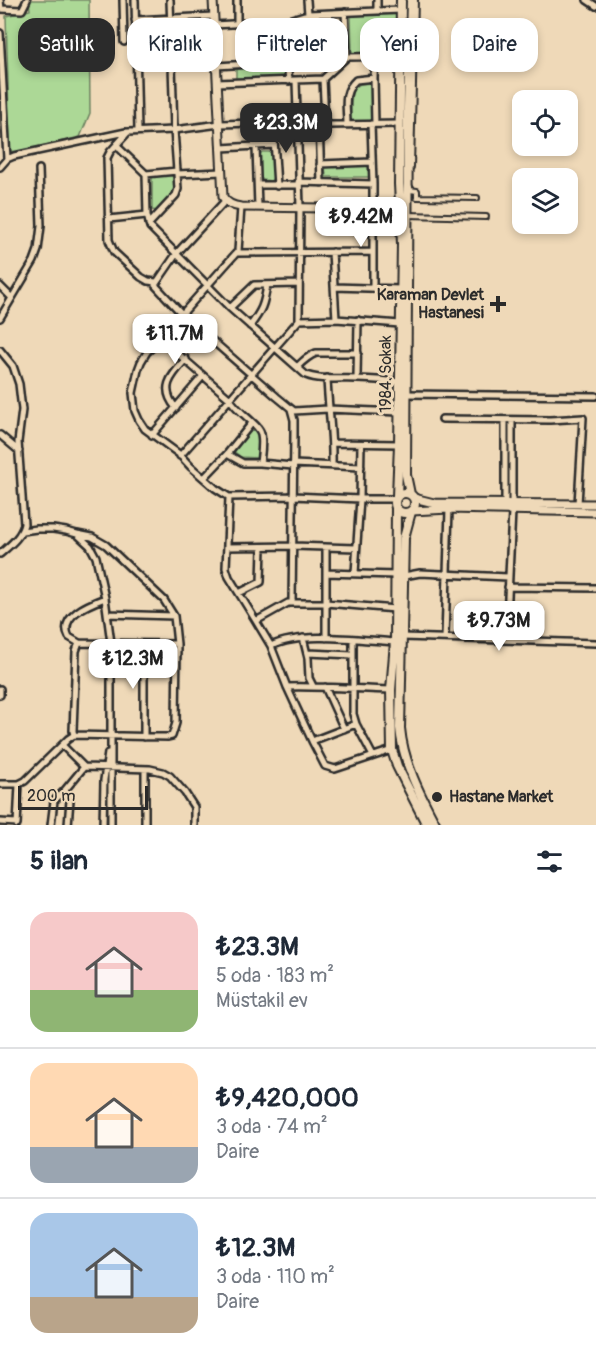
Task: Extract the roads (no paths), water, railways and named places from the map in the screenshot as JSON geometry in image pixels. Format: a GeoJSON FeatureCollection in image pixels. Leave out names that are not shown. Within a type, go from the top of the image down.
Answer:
{"type":"FeatureCollection","features":[{"type":"Feature","properties":{"kind":"main road","name":"1984. Sokak"},"geometry":{"type":"LineString","coordinates":[[401,0],[401,18]]}},
{"type":"Feature","properties":{"kind":"main road"},"geometry":{"type":"LineString","coordinates":[[413,0],[403,394],[406,475],[415,507],[411,512],[404,537],[395,609],[391,690],[396,735],[422,799],[436,825]]}},
{"type":"Feature","properties":{"kind":"main road","name":"1984. Sokak"},"geometry":{"type":"LineString","coordinates":[[396,497],[399,412],[403,394],[400,382],[401,72]]}},
{"type":"Feature","properties":{"kind":"main road"},"geometry":{"type":"LineString","coordinates":[[412,496],[403,493],[396,497],[394,502],[402,637],[396,735],[392,750],[397,766],[426,825]]}},
{"type":"Feature","properties":{"kind":"main road"},"geometry":{"type":"LineString","coordinates":[[396,508],[404,514],[411,512]]}},
{"type":"Feature","properties":{"kind":"street"},"geometry":{"type":"LineString","coordinates":[[0,0],[0,15]]}},
{"type":"Feature","properties":{"kind":"street"},"geometry":{"type":"LineString","coordinates":[[1,9],[22,10],[27,0]]}},
{"type":"Feature","properties":{"kind":"street"},"geometry":{"type":"LineString","coordinates":[[123,0],[124,42]]}},
{"type":"Feature","properties":{"kind":"street"},"geometry":{"type":"LineString","coordinates":[[135,0],[135,18]]}},
{"type":"Feature","properties":{"kind":"street"},"geometry":{"type":"LineString","coordinates":[[170,0],[171,18]]}},
{"type":"Feature","properties":{"kind":"street"},"geometry":{"type":"LineString","coordinates":[[185,18],[214,16],[213,0]]}},
{"type":"Feature","properties":{"kind":"street"},"geometry":{"type":"LineString","coordinates":[[237,0],[237,18]]}},
{"type":"Feature","properties":{"kind":"street"},"geometry":{"type":"LineString","coordinates":[[308,0],[308,14]]}},
{"type":"Feature","properties":{"kind":"street"},"geometry":{"type":"LineString","coordinates":[[377,0],[377,11]]}},
{"type":"Feature","properties":{"kind":"street"},"geometry":{"type":"LineString","coordinates":[[413,0],[413,126],[410,190],[417,192],[417,197],[477,198]]}},
{"type":"Feature","properties":{"kind":"street"},"geometry":{"type":"LineString","coordinates":[[587,0],[596,5]]}},
{"type":"Feature","properties":{"kind":"street"},"geometry":{"type":"LineString","coordinates":[[595,0],[596,5]]}},
{"type":"Feature","properties":{"kind":"street"},"geometry":{"type":"LineString","coordinates":[[295,18],[308,14],[401,10]]}},
{"type":"Feature","properties":{"kind":"street"},"geometry":{"type":"LineString","coordinates":[[345,12],[345,18]]}},
{"type":"Feature","properties":{"kind":"street"},"geometry":{"type":"LineString","coordinates":[[0,33],[7,159]]}},
{"type":"Feature","properties":{"kind":"street"},"geometry":{"type":"LineString","coordinates":[[136,72],[138,130]]}},
{"type":"Feature","properties":{"kind":"street"},"geometry":{"type":"LineString","coordinates":[[149,224],[176,195],[178,189],[172,72]]}},
{"type":"Feature","properties":{"kind":"street"},"geometry":{"type":"LineString","coordinates":[[216,72],[225,201],[232,206],[241,207],[400,209]]}},
{"type":"Feature","properties":{"kind":"street"},"geometry":{"type":"LineString","coordinates":[[288,72],[289,81]]}},
{"type":"Feature","properties":{"kind":"street"},"geometry":{"type":"LineString","coordinates":[[217,83],[323,79],[331,72]]}},
{"type":"Feature","properties":{"kind":"street"},"geometry":{"type":"LineString","coordinates":[[373,287],[374,72]]}},
{"type":"Feature","properties":{"kind":"street"},"geometry":{"type":"LineString","coordinates":[[347,124],[348,88],[356,80],[374,78]]}},
{"type":"Feature","properties":{"kind":"street"},"geometry":{"type":"LineString","coordinates":[[321,183],[323,79]]}},
{"type":"Feature","properties":{"kind":"street"},"geometry":{"type":"LineString","coordinates":[[180,456],[299,320],[300,207],[296,81]]}},
{"type":"Feature","properties":{"kind":"street"},"geometry":{"type":"LineString","coordinates":[[0,167],[7,159],[138,130],[174,130],[220,124],[322,121],[329,125],[400,123]]}},
{"type":"Feature","properties":{"kind":"street"},"geometry":{"type":"LineString","coordinates":[[273,123],[277,186]]}},
{"type":"Feature","properties":{"kind":"street"},"geometry":{"type":"LineString","coordinates":[[128,132],[107,158],[109,240],[114,252],[145,280],[156,282]]}},
{"type":"Feature","properties":{"kind":"street"},"geometry":{"type":"LineString","coordinates":[[117,144],[146,174],[147,215],[153,230],[230,308],[306,375],[400,382]]}},
{"type":"Feature","properties":{"kind":"street"},"geometry":{"type":"LineString","coordinates":[[221,148],[274,145]]}},
{"type":"Feature","properties":{"kind":"street"},"geometry":{"type":"LineString","coordinates":[[256,147],[258,207]]}},
{"type":"Feature","properties":{"kind":"street"},"geometry":{"type":"LineString","coordinates":[[320,164],[372,162]]}},
{"type":"Feature","properties":{"kind":"street"},"geometry":{"type":"LineString","coordinates":[[0,318],[34,261],[38,250],[41,226],[39,169]]}},
{"type":"Feature","properties":{"kind":"street"},"geometry":{"type":"LineString","coordinates":[[146,174],[222,172]]}},
{"type":"Feature","properties":{"kind":"street"},"geometry":{"type":"LineString","coordinates":[[258,185],[373,184]]}},
{"type":"Feature","properties":{"kind":"street"},"geometry":{"type":"LineString","coordinates":[[225,201],[177,254],[155,285],[182,314],[291,409],[298,411],[328,409],[399,412]]}},
{"type":"Feature","properties":{"kind":"street"},"geometry":{"type":"LineString","coordinates":[[241,207],[237,253],[147,352],[141,362],[134,393],[135,411],[139,420],[152,435],[229,497],[293,496],[360,499],[396,497]]}},
{"type":"Feature","properties":{"kind":"street"},"geometry":{"type":"LineString","coordinates":[[109,219],[147,215]]}},
{"type":"Feature","properties":{"kind":"street"},"geometry":{"type":"LineString","coordinates":[[408,215],[486,217]]}},
{"type":"Feature","properties":{"kind":"street"},"geometry":{"type":"LineString","coordinates":[[332,252],[336,319]]}},
{"type":"Feature","properties":{"kind":"street"},"geometry":{"type":"LineString","coordinates":[[237,253],[372,252]]}},
{"type":"Feature","properties":{"kind":"street"},"geometry":{"type":"LineString","coordinates":[[230,308],[254,285],[299,284]]}},
{"type":"Feature","properties":{"kind":"street"},"geometry":{"type":"LineString","coordinates":[[250,326],[262,309],[267,285]]}},
{"type":"Feature","properties":{"kind":"street"},"geometry":{"type":"LineString","coordinates":[[0,286],[12,298]]}},
{"type":"Feature","properties":{"kind":"street"},"geometry":{"type":"LineString","coordinates":[[334,287],[401,289]]}},
{"type":"Feature","properties":{"kind":"street"},"geometry":{"type":"LineString","coordinates":[[299,320],[336,319],[400,324]]}},
{"type":"Feature","properties":{"kind":"street"},"geometry":{"type":"LineString","coordinates":[[357,378],[358,320]]}},
{"type":"Feature","properties":{"kind":"street"},"geometry":{"type":"LineString","coordinates":[[161,339],[230,399],[238,410],[261,431],[260,463]]}},
{"type":"Feature","properties":{"kind":"street"},"geometry":{"type":"LineString","coordinates":[[0,350],[13,366],[19,384],[22,410],[18,442],[24,524],[19,536],[1,552]]}},
{"type":"Feature","properties":{"kind":"street"},"geometry":{"type":"LineString","coordinates":[[297,367],[304,359],[316,353],[358,353]]}},
{"type":"Feature","properties":{"kind":"street"},"geometry":{"type":"LineString","coordinates":[[176,408],[169,397],[167,387],[172,375],[186,359]]}},
{"type":"Feature","properties":{"kind":"street"},"geometry":{"type":"LineString","coordinates":[[152,435],[203,376]]}},
{"type":"Feature","properties":{"kind":"street"},"geometry":{"type":"LineString","coordinates":[[327,378],[328,409],[333,443],[332,465]]}},
{"type":"Feature","properties":{"kind":"street"},"geometry":{"type":"LineString","coordinates":[[403,394],[596,396]]}},
{"type":"Feature","properties":{"kind":"street"},"geometry":{"type":"LineString","coordinates":[[291,409],[294,420],[292,603]]}},
{"type":"Feature","properties":{"kind":"street"},"geometry":{"type":"LineString","coordinates":[[442,418],[505,420],[583,418],[578,504]]}},
{"type":"Feature","properties":{"kind":"street"},"geometry":{"type":"LineString","coordinates":[[505,420],[509,507]]}},
{"type":"Feature","properties":{"kind":"street"},"geometry":{"type":"LineString","coordinates":[[506,640],[512,420]]}},
{"type":"Feature","properties":{"kind":"street"},"geometry":{"type":"LineString","coordinates":[[204,478],[252,423]]}},
{"type":"Feature","properties":{"kind":"street"},"geometry":{"type":"LineString","coordinates":[[0,435],[19,451]]}},
{"type":"Feature","properties":{"kind":"street"},"geometry":{"type":"LineString","coordinates":[[333,443],[399,444]]}},
{"type":"Feature","properties":{"kind":"street"},"geometry":{"type":"LineString","coordinates":[[355,573],[361,444]]}},
{"type":"Feature","properties":{"kind":"street"},"geometry":{"type":"LineString","coordinates":[[227,454],[243,463],[360,467]]}},
{"type":"Feature","properties":{"kind":"street"},"geometry":{"type":"LineString","coordinates":[[412,496],[434,502],[596,512]]}},
{"type":"Feature","properties":{"kind":"street"},"geometry":{"type":"LineString","coordinates":[[229,497],[226,568],[229,577],[271,646],[287,687],[325,766],[334,769],[392,750]]}},
{"type":"Feature","properties":{"kind":"street"},"geometry":{"type":"LineString","coordinates":[[411,512],[596,504]]}},
{"type":"Feature","properties":{"kind":"street"},"geometry":{"type":"LineString","coordinates":[[445,638],[449,509]]}},
{"type":"Feature","properties":{"kind":"street"},"geometry":{"type":"LineString","coordinates":[[0,784],[19,784],[25,781],[74,735],[168,737],[174,734],[176,723],[177,644],[174,616],[164,600],[106,545],[92,537],[53,529],[22,531]]}},
{"type":"Feature","properties":{"kind":"street"},"geometry":{"type":"LineString","coordinates":[[77,534],[93,550],[96,557],[105,598],[111,643],[109,768],[111,825]]}},
{"type":"Feature","properties":{"kind":"street"},"geometry":{"type":"LineString","coordinates":[[227,547],[356,548]]}},
{"type":"Feature","properties":{"kind":"street"},"geometry":{"type":"LineString","coordinates":[[239,593],[261,582],[262,547]]}},
{"type":"Feature","properties":{"kind":"street"},"geometry":{"type":"LineString","coordinates":[[326,548],[326,638]]}},
{"type":"Feature","properties":{"kind":"street"},"geometry":{"type":"LineString","coordinates":[[326,573],[400,576],[415,573],[508,578]]}},
{"type":"Feature","properties":{"kind":"street"},"geometry":{"type":"LineString","coordinates":[[508,587],[596,588]]}},
{"type":"Feature","properties":{"kind":"street"},"geometry":{"type":"LineString","coordinates":[[105,598],[70,617],[67,634],[69,638],[79,643],[177,644]]}},
{"type":"Feature","properties":{"kind":"street"},"geometry":{"type":"LineString","coordinates":[[256,621],[288,603],[326,603],[395,609]]}},
{"type":"Feature","properties":{"kind":"street"},"geometry":{"type":"LineString","coordinates":[[107,614],[174,616]]}},
{"type":"Feature","properties":{"kind":"street"},"geometry":{"type":"LineString","coordinates":[[402,637],[596,643]]}},
{"type":"Feature","properties":{"kind":"street"},"geometry":{"type":"LineString","coordinates":[[271,646],[283,641],[303,638],[395,642]]}},
{"type":"Feature","properties":{"kind":"street"},"geometry":{"type":"LineString","coordinates":[[303,638],[308,653],[309,678],[313,686]]}},
{"type":"Feature","properties":{"kind":"street"},"geometry":{"type":"LineString","coordinates":[[353,639],[353,714],[373,756]]}},
{"type":"Feature","properties":{"kind":"street"},"geometry":{"type":"LineString","coordinates":[[74,735],[76,651],[79,643]]}},
{"type":"Feature","properties":{"kind":"street"},"geometry":{"type":"LineString","coordinates":[[144,644],[144,736]]}},
{"type":"Feature","properties":{"kind":"street"},"geometry":{"type":"LineString","coordinates":[[308,653],[353,655]]}},
{"type":"Feature","properties":{"kind":"street"},"geometry":{"type":"LineString","coordinates":[[287,687],[391,690]]}},
{"type":"Feature","properties":{"kind":"street"},"geometry":{"type":"LineString","coordinates":[[325,687],[344,729]]}},
{"type":"Feature","properties":{"kind":"street"},"geometry":{"type":"LineString","coordinates":[[0,689],[0,695]]}},
{"type":"Feature","properties":{"kind":"street"},"geometry":{"type":"LineString","coordinates":[[312,741],[356,724]]}},
{"type":"Feature","properties":{"kind":"street"},"geometry":{"type":"LineString","coordinates":[[62,745],[84,766],[145,769],[163,772],[170,776],[194,807],[194,825]]}},
{"type":"Feature","properties":{"kind":"street"},"geometry":{"type":"LineString","coordinates":[[51,825],[54,801],[84,766]]}},
{"type":"Feature","properties":{"kind":"street"},"geometry":{"type":"LineString","coordinates":[[103,825],[104,780],[109,768]]}},
{"type":"Feature","properties":{"kind":"street"},"geometry":{"type":"LineString","coordinates":[[145,769],[145,825]]}},
{"type":"Feature","properties":{"kind":"street"},"geometry":{"type":"LineString","coordinates":[[0,822],[17,824],[19,784]]}},
{"type":"Feature","properties":{"kind":"street"},"geometry":{"type":"LineString","coordinates":[[65,790],[70,800],[68,825]]}},
{"type":"Feature","properties":{"kind":"place","name":"Karaman Devlet Hastanesi"},"geometry":{"type":"Point","coordinates":[498,304]}},
{"type":"Feature","properties":{"kind":"place","name":"Hastane Market"},"geometry":{"type":"Point","coordinates":[437,797]}}]}
